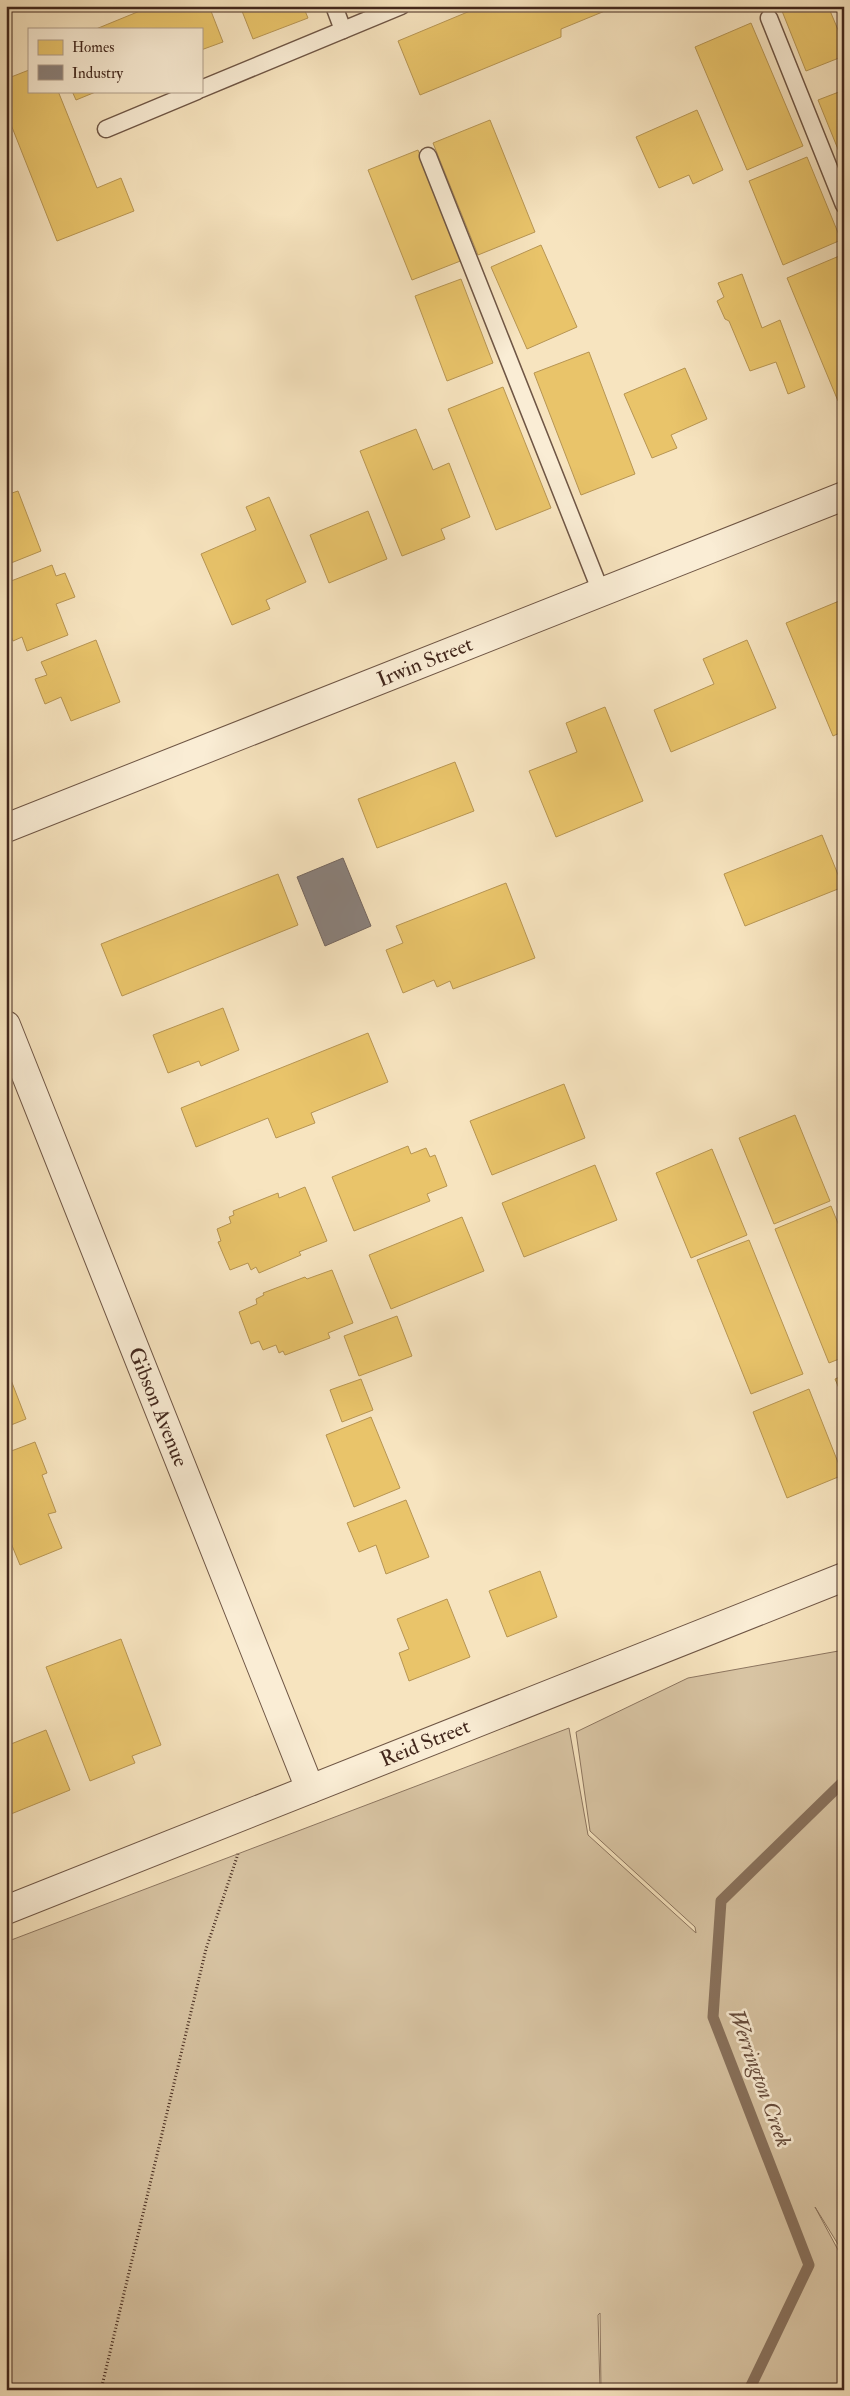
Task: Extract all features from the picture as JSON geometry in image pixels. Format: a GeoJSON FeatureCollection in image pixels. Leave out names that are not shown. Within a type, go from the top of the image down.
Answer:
{"type":"FeatureCollection","features":[{"type":"Feature","properties":{"kind":"street","name":"Irwin Street"},"geometry":{"type":"LineString","coordinates":[[6,828],[844,496]]}},
{"type":"Feature","properties":{"kind":"street","name":"Gibson Avenue"},"geometry":{"type":"LineString","coordinates":[[6,1025],[310,1789]]}},
{"type":"Feature","properties":{"kind":"street","name":"Reid Street"},"geometry":{"type":"LineString","coordinates":[[6,1910],[844,1577]]}},
{"type":"Feature","properties":{"kind":"lane"},"geometry":{"type":"LineString","coordinates":[[334,6],[343,30]]}},
{"type":"Feature","properties":{"kind":"lane"},"geometry":{"type":"LineString","coordinates":[[202,89],[401,6]]}},
{"type":"Feature","properties":{"kind":"lane"},"geometry":{"type":"LineString","coordinates":[[769,18],[844,205]]}},
{"type":"Feature","properties":{"kind":"lane"},"geometry":{"type":"LineString","coordinates":[[106,129],[195,92]]}},
{"type":"Feature","properties":{"kind":"lane"},"geometry":{"type":"LineString","coordinates":[[428,156],[601,592]]}},
{"type":"Feature","properties":{"kind":"path"},"geometry":{"type":"LineString","coordinates":[[101,2390],[206,1949],[253,1811]]}},
{"type":"Feature","properties":{"kind":"shaded area"},"geometry":{"type":"Polygon","coordinates":[[[844,1650],[844,2254],[815,2207],[844,2261],[844,2390],[601,2390],[600,2313],[598,2315],[600,2390],[6,2390],[6,1942],[569,1728],[588,1835],[696,1933],[695,1927],[590,1831],[576,1732],[688,1678],[844,1650]]]}},
{"type":"Feature","properties":{"kind":"building: Homes"},"geometry":{"type":"Polygon","coordinates":[[[152,6],[209,6],[223,42],[202,50],[202,28],[98,28],[152,6]]]}},
{"type":"Feature","properties":{"kind":"building: Homes"},"geometry":{"type":"Polygon","coordinates":[[[240,6],[303,6],[308,18],[253,39],[240,6]]]}},
{"type":"Feature","properties":{"kind":"building: Homes"},"geometry":{"type":"Polygon","coordinates":[[[482,6],[617,6],[561,29],[561,37],[420,95],[398,41],[482,6]]]}},
{"type":"Feature","properties":{"kind":"building: Homes"},"geometry":{"type":"Polygon","coordinates":[[[795,6],[828,6],[844,44],[844,56],[806,71],[782,11],[795,6]]]}},
{"type":"Feature","properties":{"kind":"building: Homes"},"geometry":{"type":"Polygon","coordinates":[[[751,23],[803,146],[747,170],[695,47],[751,23]]]}},
{"type":"Feature","properties":{"kind":"building: Homes"},"geometry":{"type":"Polygon","coordinates":[[[28,70],[28,92],[58,92],[97,188],[121,178],[134,211],[57,241],[6,112],[6,79],[28,70]]]}},
{"type":"Feature","properties":{"kind":"building: Homes"},"geometry":{"type":"Polygon","coordinates":[[[844,90],[844,164],[818,100],[844,90]]]}},
{"type":"Feature","properties":{"kind":"building: Homes"},"geometry":{"type":"Polygon","coordinates":[[[72,92],[96,92],[76,100],[72,92]]]}},
{"type":"Feature","properties":{"kind":"building: Homes"},"geometry":{"type":"Polygon","coordinates":[[[697,110],[723,170],[693,184],[689,175],[659,188],[636,137],[697,110]]]}},
{"type":"Feature","properties":{"kind":"building: Homes"},"geometry":{"type":"Polygon","coordinates":[[[490,120],[535,232],[478,255],[433,143],[490,120]]]}},
{"type":"Feature","properties":{"kind":"building: Homes"},"geometry":{"type":"Polygon","coordinates":[[[418,150],[463,260],[412,280],[368,170],[418,150]]]}},
{"type":"Feature","properties":{"kind":"building: Homes"},"geometry":{"type":"Polygon","coordinates":[[[807,157],[841,240],[783,265],[749,181],[807,157]]]}},
{"type":"Feature","properties":{"kind":"building: Homes"},"geometry":{"type":"Polygon","coordinates":[[[541,245],[577,327],[527,349],[491,267],[541,245]]]}},
{"type":"Feature","properties":{"kind":"building: Homes"},"geometry":{"type":"Polygon","coordinates":[[[844,254],[844,398],[838,401],[787,278],[844,254]]]}},
{"type":"Feature","properties":{"kind":"building: Homes"},"geometry":{"type":"Polygon","coordinates":[[[742,274],[762,328],[780,320],[805,387],[788,394],[776,362],[750,371],[729,321],[725,319],[717,301],[724,297],[718,283],[742,274]]]}},
{"type":"Feature","properties":{"kind":"building: Homes"},"geometry":{"type":"Polygon","coordinates":[[[461,279],[493,363],[447,381],[415,296],[461,279]]]}},
{"type":"Feature","properties":{"kind":"building: Homes"},"geometry":{"type":"Polygon","coordinates":[[[589,352],[635,474],[581,495],[534,373],[589,352]]]}},
{"type":"Feature","properties":{"kind":"building: Homes"},"geometry":{"type":"Polygon","coordinates":[[[685,368],[707,419],[671,435],[677,448],[652,458],[624,394],[685,368]]]}},
{"type":"Feature","properties":{"kind":"building: Homes"},"geometry":{"type":"Polygon","coordinates":[[[503,387],[551,508],[496,530],[448,409],[503,387]]]}},
{"type":"Feature","properties":{"kind":"building: Homes"},"geometry":{"type":"Polygon","coordinates":[[[416,429],[433,470],[449,463],[470,517],[441,529],[445,539],[402,556],[360,451],[416,429]]]}},
{"type":"Feature","properties":{"kind":"building: Homes"},"geometry":{"type":"Polygon","coordinates":[[[18,491],[41,551],[6,565],[6,495],[18,491]]]}},
{"type":"Feature","properties":{"kind":"building: Homes"},"geometry":{"type":"Polygon","coordinates":[[[269,497],[306,582],[266,600],[270,609],[232,625],[201,554],[256,530],[246,507],[269,497]]]}},
{"type":"Feature","properties":{"kind":"building: Homes"},"geometry":{"type":"Polygon","coordinates":[[[368,511],[387,559],[329,583],[310,535],[368,511]]]}},
{"type":"Feature","properties":{"kind":"building: Homes"},"geometry":{"type":"Polygon","coordinates":[[[52,565],[56,576],[65,573],[75,597],[56,604],[68,635],[27,651],[22,637],[13,641],[6,624],[6,583],[52,565]]]}},
{"type":"Feature","properties":{"kind":"building: Homes"},"geometry":{"type":"Polygon","coordinates":[[[844,599],[844,731],[833,736],[786,623],[844,599]]]}},
{"type":"Feature","properties":{"kind":"building: Homes"},"geometry":{"type":"Polygon","coordinates":[[[96,640],[120,702],[71,721],[61,697],[45,704],[35,679],[47,675],[41,662],[96,640]]]}},
{"type":"Feature","properties":{"kind":"building: Homes"},"geometry":{"type":"Polygon","coordinates":[[[747,640],[776,708],[671,752],[654,710],[714,684],[703,659],[747,640]]]}},
{"type":"Feature","properties":{"kind":"building: Homes"},"geometry":{"type":"Polygon","coordinates":[[[605,707],[643,801],[556,837],[529,771],[577,752],[566,723],[605,707]]]}},
{"type":"Feature","properties":{"kind":"building: Homes"},"geometry":{"type":"Polygon","coordinates":[[[455,762],[474,811],[377,848],[358,799],[455,762]]]}},
{"type":"Feature","properties":{"kind":"building: Homes"},"geometry":{"type":"Polygon","coordinates":[[[822,835],[843,887],[745,926],[724,874],[822,835]]]}},
{"type":"Feature","properties":{"kind":"building: Homes"},"geometry":{"type":"Polygon","coordinates":[[[278,874],[298,925],[122,996],[101,944],[278,874]]]}},
{"type":"Feature","properties":{"kind":"building: Homes"},"geometry":{"type":"Polygon","coordinates":[[[506,883],[535,958],[453,989],[450,981],[437,987],[434,980],[403,993],[386,950],[403,943],[396,926],[506,883]]]}},
{"type":"Feature","properties":{"kind":"building: Homes"},"geometry":{"type":"Polygon","coordinates":[[[223,1008],[239,1050],[201,1066],[199,1061],[168,1073],[153,1035],[223,1008]]]}},
{"type":"Feature","properties":{"kind":"building: Homes"},"geometry":{"type":"Polygon","coordinates":[[[368,1033],[388,1082],[311,1113],[315,1123],[276,1138],[268,1118],[196,1147],[181,1108],[368,1033]]]}},
{"type":"Feature","properties":{"kind":"building: Homes"},"geometry":{"type":"Polygon","coordinates":[[[564,1084],[585,1138],[492,1175],[470,1121],[564,1084]]]}},
{"type":"Feature","properties":{"kind":"building: Homes"},"geometry":{"type":"Polygon","coordinates":[[[795,1115],[830,1201],[774,1224],[739,1138],[795,1115]]]}},
{"type":"Feature","properties":{"kind":"building: Homes"},"geometry":{"type":"Polygon","coordinates":[[[408,1146],[411,1154],[426,1148],[430,1157],[435,1155],[447,1186],[427,1194],[430,1201],[354,1231],[332,1177],[408,1146]]]}},
{"type":"Feature","properties":{"kind":"building: Homes"},"geometry":{"type":"Polygon","coordinates":[[[712,1149],[747,1235],[691,1258],[656,1173],[712,1149]]]}},
{"type":"Feature","properties":{"kind":"building: Homes"},"geometry":{"type":"Polygon","coordinates":[[[595,1165],[617,1220],[524,1257],[502,1203],[595,1165]]]}},
{"type":"Feature","properties":{"kind":"building: Homes"},"geometry":{"type":"Polygon","coordinates":[[[305,1187],[327,1241],[299,1252],[301,1255],[259,1273],[256,1267],[251,1270],[248,1263],[230,1270],[218,1242],[221,1241],[217,1229],[231,1223],[229,1217],[234,1215],[233,1211],[278,1193],[279,1198],[305,1187]]]}},
{"type":"Feature","properties":{"kind":"building: Homes"},"geometry":{"type":"Polygon","coordinates":[[[831,1206],[844,1238],[844,1357],[829,1363],[775,1229],[831,1206]]]}},
{"type":"Feature","properties":{"kind":"building: Homes"},"geometry":{"type":"Polygon","coordinates":[[[462,1217],[484,1271],[391,1309],[369,1255],[462,1217]]]}},
{"type":"Feature","properties":{"kind":"building: Homes"},"geometry":{"type":"Polygon","coordinates":[[[749,1240],[803,1374],[751,1394],[697,1260],[749,1240]]]}},
{"type":"Feature","properties":{"kind":"building: Homes"},"geometry":{"type":"Polygon","coordinates":[[[332,1270],[353,1323],[328,1333],[330,1338],[285,1355],[283,1351],[279,1353],[276,1345],[263,1350],[259,1341],[251,1344],[239,1312],[257,1304],[256,1299],[264,1295],[263,1293],[305,1277],[307,1279],[332,1270]]]}},
{"type":"Feature","properties":{"kind":"building: Homes"},"geometry":{"type":"Polygon","coordinates":[[[397,1316],[412,1356],[359,1376],[344,1336],[397,1316]]]}},
{"type":"Feature","properties":{"kind":"building: Homes"},"geometry":{"type":"Polygon","coordinates":[[[6,1367],[26,1419],[6,1427],[6,1367]]]}},
{"type":"Feature","properties":{"kind":"building: Homes"},"geometry":{"type":"Polygon","coordinates":[[[844,1375],[844,1400],[835,1379],[844,1375]]]}},
{"type":"Feature","properties":{"kind":"building: Homes"},"geometry":{"type":"Polygon","coordinates":[[[361,1379],[373,1410],[342,1422],[330,1390],[361,1379]]]}},
{"type":"Feature","properties":{"kind":"building: Homes"},"geometry":{"type":"Polygon","coordinates":[[[809,1389],[843,1475],[787,1498],[753,1412],[809,1389]]]}},
{"type":"Feature","properties":{"kind":"building: Homes"},"geometry":{"type":"Polygon","coordinates":[[[371,1417],[400,1488],[354,1507],[326,1435],[371,1417]]]}},
{"type":"Feature","properties":{"kind":"building: Homes"},"geometry":{"type":"Polygon","coordinates":[[[35,1442],[47,1473],[42,1475],[56,1512],[48,1514],[62,1548],[20,1565],[6,1531],[6,1453],[35,1442]]]}},
{"type":"Feature","properties":{"kind":"building: Homes"},"geometry":{"type":"Polygon","coordinates":[[[406,1500],[429,1557],[386,1574],[376,1545],[359,1552],[347,1523],[406,1500]]]}},
{"type":"Feature","properties":{"kind":"building: Homes"},"geometry":{"type":"Polygon","coordinates":[[[540,1571],[557,1617],[507,1637],[489,1591],[540,1571]]]}},
{"type":"Feature","properties":{"kind":"building: Homes"},"geometry":{"type":"Polygon","coordinates":[[[447,1599],[470,1657],[409,1681],[399,1653],[409,1649],[397,1619],[447,1599]]]}},
{"type":"Feature","properties":{"kind":"building: Homes"},"geometry":{"type":"Polygon","coordinates":[[[121,1639],[161,1745],[132,1756],[135,1763],[90,1781],[46,1667],[121,1639]]]}},
{"type":"Feature","properties":{"kind":"building: Homes"},"geometry":{"type":"Polygon","coordinates":[[[46,1730],[70,1790],[6,1816],[6,1746],[46,1730]]]}},
{"type":"Feature","properties":{"kind":"building: Industry"},"geometry":{"type":"Polygon","coordinates":[[[343,858],[371,926],[325,946],[297,877],[343,858]]]}},
{"type":"Feature","properties":{"kind":"waterway","name":"Werrington Creek"},"geometry":{"type":"LineString","coordinates":[[749,2390],[809,2265],[713,2017],[721,1901],[844,1781]]}}]}
